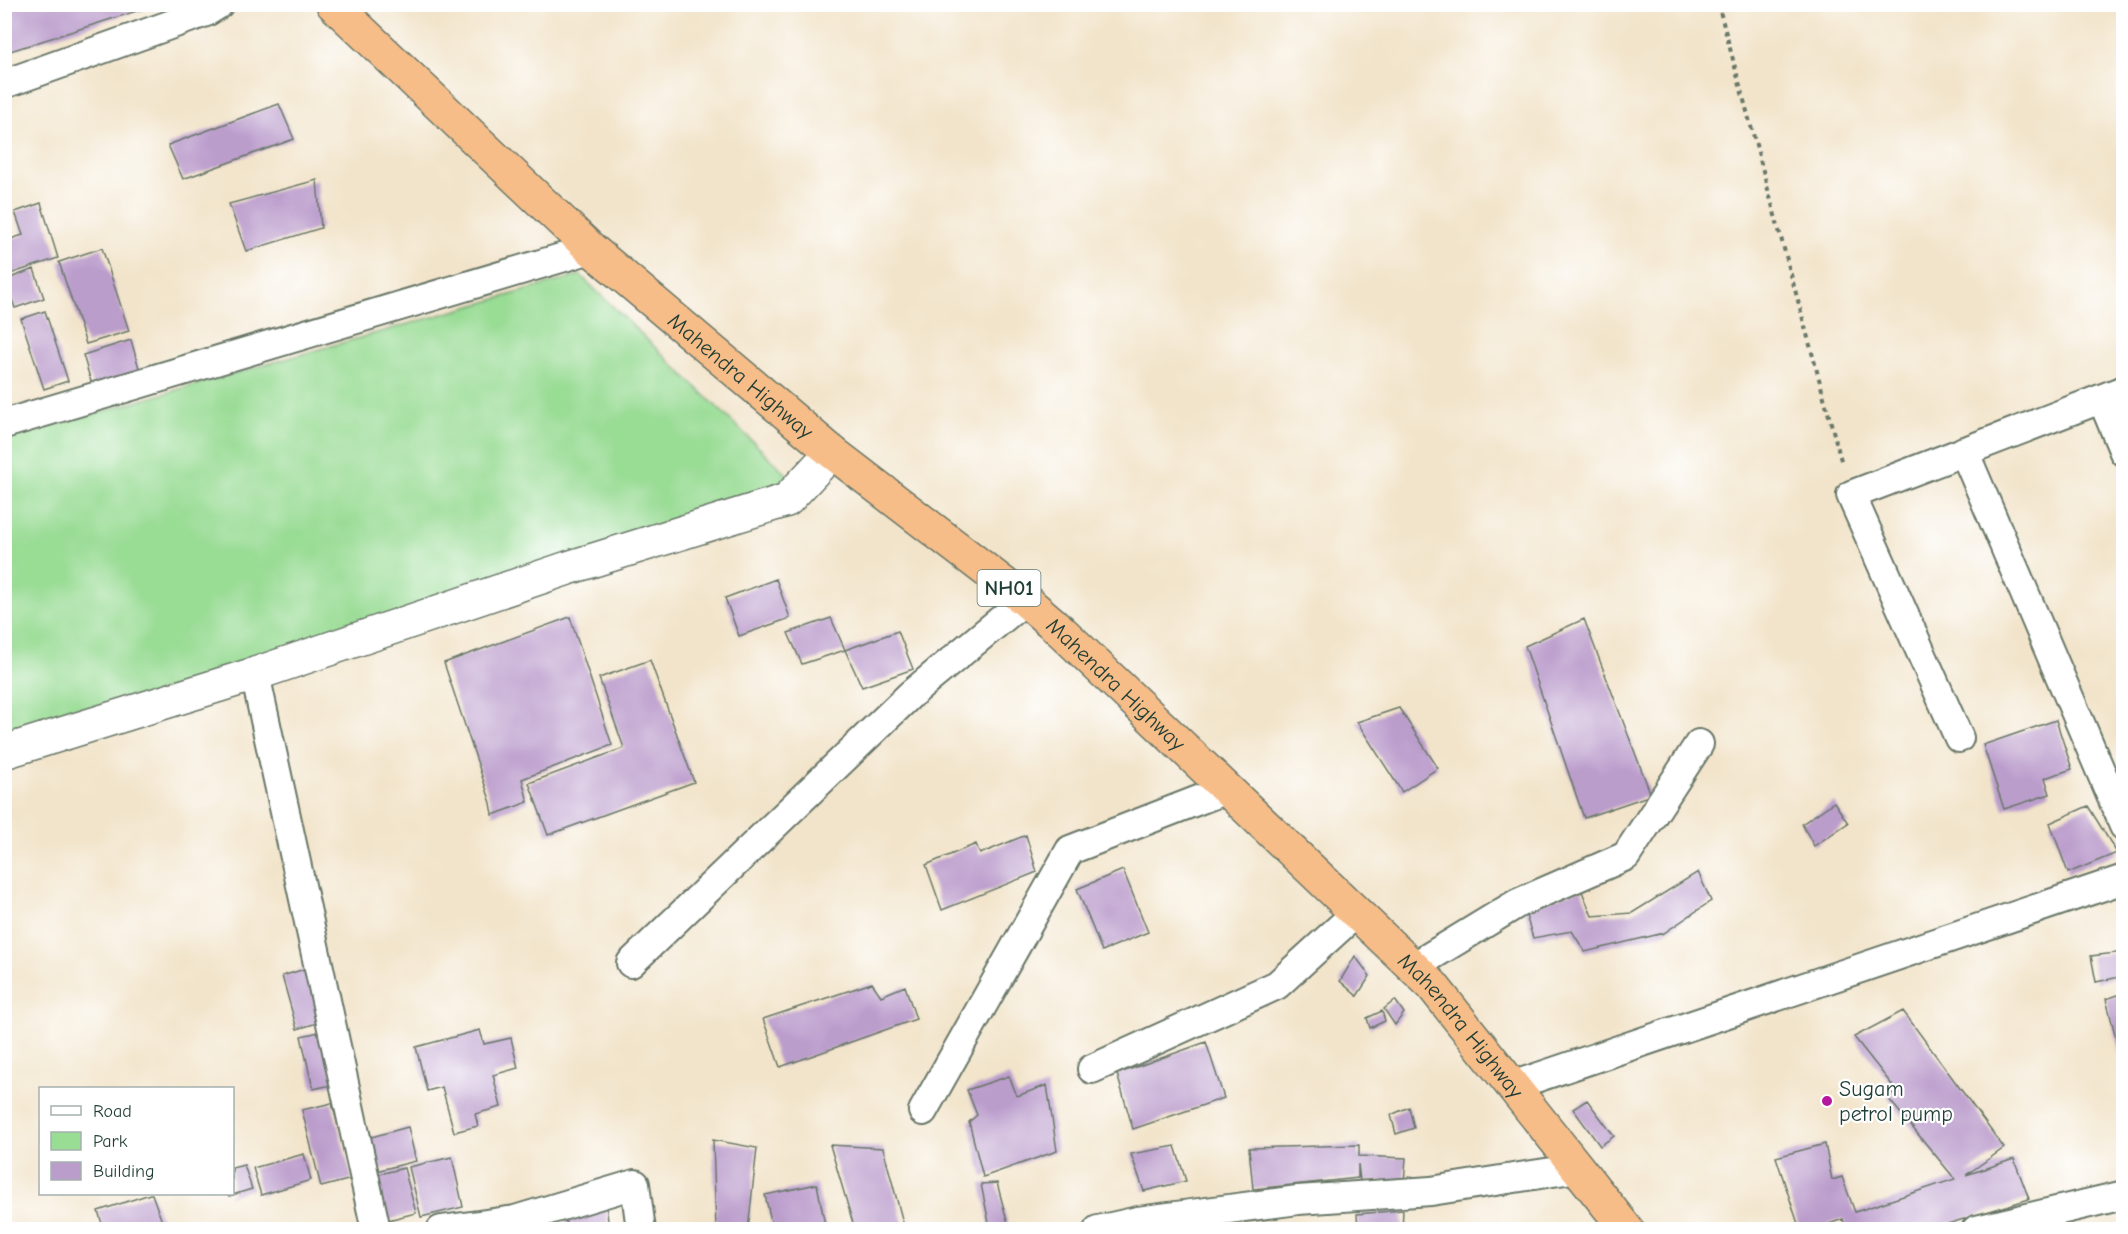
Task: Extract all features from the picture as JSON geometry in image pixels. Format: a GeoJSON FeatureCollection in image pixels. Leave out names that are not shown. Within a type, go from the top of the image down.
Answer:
{"type":"FeatureCollection","features":[{"type":"Feature","properties":{"kind":"highway","name":"Mahendra Highway"},"geometry":{"type":"LineString","coordinates":[[333,4],[591,249],[832,453],[1025,600],[1060,630],[1432,984],[1627,1230]]}},
{"type":"Feature","properties":{"kind":"street"},"geometry":{"type":"LineString","coordinates":[[4,84],[206,12],[219,4]]}},
{"type":"Feature","properties":{"kind":"street"},"geometry":{"type":"LineString","coordinates":[[4,424],[591,249]]}},
{"type":"Feature","properties":{"kind":"street"},"geometry":{"type":"LineString","coordinates":[[1959,738],[1851,495],[2113,394],[2124,452]]}},
{"type":"Feature","properties":{"kind":"street"},"geometry":{"type":"LineString","coordinates":[[1964,451],[2124,826]]}},
{"type":"Feature","properties":{"kind":"street"},"geometry":{"type":"LineString","coordinates":[[4,752],[255,674],[568,568],[787,500],[832,453]]}},
{"type":"Feature","properties":{"kind":"street"},"geometry":{"type":"LineString","coordinates":[[631,963],[910,695],[1025,600]]}},
{"type":"Feature","properties":{"kind":"street"},"geometry":{"type":"LineString","coordinates":[[255,674],[376,1230]]}},
{"type":"Feature","properties":{"kind":"street"},"geometry":{"type":"LineString","coordinates":[[1413,967],[1518,903],[1626,856],[1699,744]]}},
{"type":"Feature","properties":{"kind":"street"},"geometry":{"type":"LineString","coordinates":[[923,1111],[1070,850],[1227,789]]}},
{"type":"Feature","properties":{"kind":"street"},"geometry":{"type":"LineString","coordinates":[[1512,1086],[2124,879]]}},
{"type":"Feature","properties":{"kind":"street"},"geometry":{"type":"LineString","coordinates":[[1092,1069],[1277,985],[1356,913]]}},
{"type":"Feature","properties":{"kind":"street"},"geometry":{"type":"LineString","coordinates":[[1098,1230],[1138,1221],[1298,1200],[1431,1191],[1578,1168]]}},
{"type":"Feature","properties":{"kind":"street"},"geometry":{"type":"LineString","coordinates":[[441,1230],[514,1220],[635,1184],[641,1230]]}},
{"type":"Feature","properties":{"kind":"street"},"geometry":{"type":"LineString","coordinates":[[1988,1228],[2124,1195]]}},
{"type":"Feature","properties":{"kind":"path"},"geometry":{"type":"LineString","coordinates":[[1718,4],[1851,495]]}},
{"type":"Feature","properties":{"kind":"green space"},"geometry":{"type":"Polygon","coordinates":[[[580,275],[801,488],[5,741],[5,439],[580,275]]]}},
{"type":"Feature","properties":{"kind":"building"},"geometry":{"type":"Polygon","coordinates":[[[4,4],[142,4],[143,9],[4,53],[4,4]]]}},
{"type":"Feature","properties":{"kind":"building"},"geometry":{"type":"Polygon","coordinates":[[[279,104],[294,139],[183,179],[168,145],[279,104]]]}},
{"type":"Feature","properties":{"kind":"building"},"geometry":{"type":"Polygon","coordinates":[[[317,180],[321,228],[246,251],[229,204],[317,180]]]}},
{"type":"Feature","properties":{"kind":"building"},"geometry":{"type":"Polygon","coordinates":[[[41,203],[58,258],[4,276],[4,241],[23,235],[15,212],[41,203]]]}},
{"type":"Feature","properties":{"kind":"building"},"geometry":{"type":"Polygon","coordinates":[[[102,248],[129,331],[86,344],[59,262],[102,248]]]}},
{"type":"Feature","properties":{"kind":"building"},"geometry":{"type":"Polygon","coordinates":[[[34,269],[44,298],[15,308],[5,280],[34,269]]]}},
{"type":"Feature","properties":{"kind":"building"},"geometry":{"type":"Polygon","coordinates":[[[45,311],[68,381],[44,389],[21,319],[45,311]]]}},
{"type":"Feature","properties":{"kind":"building"},"geometry":{"type":"Polygon","coordinates":[[[131,340],[143,382],[95,395],[83,355],[131,340]]]}},
{"type":"Feature","properties":{"kind":"building"},"geometry":{"type":"Polygon","coordinates":[[[776,579],[790,618],[739,636],[725,598],[776,579]]]}},
{"type":"Feature","properties":{"kind":"building"},"geometry":{"type":"Polygon","coordinates":[[[570,617],[612,745],[522,779],[528,802],[493,815],[444,663],[570,617]]]}},
{"type":"Feature","properties":{"kind":"building"},"geometry":{"type":"Polygon","coordinates":[[[831,618],[845,650],[802,664],[788,633],[831,618]]]}},
{"type":"Feature","properties":{"kind":"building"},"geometry":{"type":"Polygon","coordinates":[[[1584,619],[1651,795],[1584,818],[1525,646],[1584,619]]]}},
{"type":"Feature","properties":{"kind":"building"},"geometry":{"type":"Polygon","coordinates":[[[898,631],[913,669],[862,687],[845,650],[898,631]]]}},
{"type":"Feature","properties":{"kind":"building"},"geometry":{"type":"Polygon","coordinates":[[[650,660],[694,782],[548,835],[529,783],[624,748],[599,678],[650,660]]]}},
{"type":"Feature","properties":{"kind":"building"},"geometry":{"type":"Polygon","coordinates":[[[1399,708],[1438,768],[1402,792],[1357,722],[1399,708]]]}},
{"type":"Feature","properties":{"kind":"building"},"geometry":{"type":"Polygon","coordinates":[[[2056,720],[2072,769],[2045,778],[2050,794],[2004,809],[1983,745],[2056,720]]]}},
{"type":"Feature","properties":{"kind":"building"},"geometry":{"type":"Polygon","coordinates":[[[1834,802],[1848,823],[1814,846],[1802,824],[1834,802]]]}},
{"type":"Feature","properties":{"kind":"building"},"geometry":{"type":"Polygon","coordinates":[[[2088,806],[2117,853],[2068,873],[2050,823],[2088,806]]]}},
{"type":"Feature","properties":{"kind":"building"},"geometry":{"type":"Polygon","coordinates":[[[1026,835],[1037,872],[942,910],[926,865],[976,844],[980,854],[1026,835]]]}},
{"type":"Feature","properties":{"kind":"building"},"geometry":{"type":"Polygon","coordinates":[[[1123,870],[1148,932],[1102,951],[1077,889],[1123,870]]]}},
{"type":"Feature","properties":{"kind":"building"},"geometry":{"type":"Polygon","coordinates":[[[1698,872],[1711,901],[1664,933],[1585,952],[1572,931],[1533,938],[1524,909],[1581,889],[1592,916],[1632,913],[1698,872]]]}},
{"type":"Feature","properties":{"kind":"building"},"geometry":{"type":"Polygon","coordinates":[[[2124,952],[2124,976],[2096,982],[2091,956],[2124,952]]]}},
{"type":"Feature","properties":{"kind":"building"},"geometry":{"type":"Polygon","coordinates":[[[1355,956],[1370,976],[1357,996],[1340,981],[1355,956]]]}},
{"type":"Feature","properties":{"kind":"building"},"geometry":{"type":"Polygon","coordinates":[[[308,968],[324,1021],[297,1029],[282,976],[308,968]]]}},
{"type":"Feature","properties":{"kind":"building"},"geometry":{"type":"Polygon","coordinates":[[[872,983],[881,996],[905,986],[916,1019],[780,1067],[763,1019],[872,983]]]}},
{"type":"Feature","properties":{"kind":"building"},"geometry":{"type":"Polygon","coordinates":[[[2124,993],[2124,1057],[2121,1058],[2106,999],[2124,993]]]}},
{"type":"Feature","properties":{"kind":"building"},"geometry":{"type":"Polygon","coordinates":[[[1395,1000],[1404,1013],[1395,1025],[1384,1009],[1395,1000]]]}},
{"type":"Feature","properties":{"kind":"building"},"geometry":{"type":"Polygon","coordinates":[[[1382,1011],[1385,1021],[1370,1028],[1367,1018],[1382,1011]]]}},
{"type":"Feature","properties":{"kind":"building"},"geometry":{"type":"Polygon","coordinates":[[[1903,1011],[2004,1148],[1966,1175],[2014,1159],[2029,1199],[1928,1230],[1846,1230],[1843,1219],[1812,1230],[1800,1230],[1776,1157],[1825,1144],[1832,1180],[1842,1177],[1855,1212],[1955,1179],[1888,1098],[1896,1090],[1854,1037],[1903,1011]]]}},
{"type":"Feature","properties":{"kind":"building"},"geometry":{"type":"Polygon","coordinates":[[[480,1030],[484,1044],[511,1038],[518,1068],[493,1075],[501,1107],[475,1114],[478,1126],[454,1132],[442,1087],[427,1091],[416,1047],[480,1030]]]}},
{"type":"Feature","properties":{"kind":"building"},"geometry":{"type":"Polygon","coordinates":[[[324,1031],[336,1084],[313,1089],[301,1036],[324,1031]]]}},
{"type":"Feature","properties":{"kind":"building"},"geometry":{"type":"Polygon","coordinates":[[[1206,1042],[1224,1098],[1133,1129],[1117,1074],[1206,1042]]]}},
{"type":"Feature","properties":{"kind":"building"},"geometry":{"type":"Polygon","coordinates":[[[1009,1076],[1017,1096],[1047,1085],[1057,1151],[983,1177],[969,1122],[977,1115],[967,1090],[1009,1076]]]}},
{"type":"Feature","properties":{"kind":"building"},"geometry":{"type":"Polygon","coordinates":[[[1587,1100],[1614,1136],[1600,1146],[1573,1109],[1587,1100]]]}},
{"type":"Feature","properties":{"kind":"building"},"geometry":{"type":"Polygon","coordinates":[[[332,1103],[352,1179],[321,1187],[302,1110],[332,1103]]]}},
{"type":"Feature","properties":{"kind":"building"},"geometry":{"type":"Polygon","coordinates":[[[1409,1107],[1414,1128],[1396,1134],[1391,1115],[1409,1107]]]}},
{"type":"Feature","properties":{"kind":"building"},"geometry":{"type":"Polygon","coordinates":[[[408,1127],[416,1161],[372,1172],[364,1139],[408,1127]]]}},
{"type":"Feature","properties":{"kind":"building"},"geometry":{"type":"Polygon","coordinates":[[[713,1140],[757,1148],[748,1230],[716,1230],[713,1140]]]}},
{"type":"Feature","properties":{"kind":"building"},"geometry":{"type":"Polygon","coordinates":[[[830,1145],[883,1148],[905,1230],[855,1230],[830,1145]]]}},
{"type":"Feature","properties":{"kind":"building"},"geometry":{"type":"Polygon","coordinates":[[[1359,1145],[1359,1156],[1406,1158],[1404,1183],[1360,1181],[1358,1164],[1358,1178],[1253,1189],[1249,1148],[1359,1145]]]}},
{"type":"Feature","properties":{"kind":"building"},"geometry":{"type":"Polygon","coordinates":[[[1175,1146],[1186,1181],[1144,1191],[1131,1154],[1175,1146]]]}},
{"type":"Feature","properties":{"kind":"building"},"geometry":{"type":"Polygon","coordinates":[[[304,1154],[311,1180],[261,1195],[253,1168],[304,1154]]]}},
{"type":"Feature","properties":{"kind":"building"},"geometry":{"type":"Polygon","coordinates":[[[452,1157],[463,1207],[421,1217],[409,1167],[452,1157]]]}},
{"type":"Feature","properties":{"kind":"building"},"geometry":{"type":"Polygon","coordinates":[[[244,1165],[252,1189],[234,1194],[234,1168],[244,1165]]]}},
{"type":"Feature","properties":{"kind":"building"},"geometry":{"type":"Polygon","coordinates":[[[404,1168],[416,1213],[380,1222],[368,1177],[404,1168]]]}},
{"type":"Feature","properties":{"kind":"building"},"geometry":{"type":"Polygon","coordinates":[[[997,1183],[1008,1224],[990,1228],[981,1184],[997,1183]]]}},
{"type":"Feature","properties":{"kind":"building"},"geometry":{"type":"Polygon","coordinates":[[[817,1184],[826,1230],[763,1230],[762,1227],[772,1225],[765,1195],[817,1184]]]}},
{"type":"Feature","properties":{"kind":"building"},"geometry":{"type":"Polygon","coordinates":[[[152,1195],[165,1230],[104,1230],[98,1211],[152,1195]]]}},
{"type":"Feature","properties":{"kind":"building"},"geometry":{"type":"Polygon","coordinates":[[[606,1203],[609,1230],[567,1230],[565,1216],[606,1203]]]}},
{"type":"Feature","properties":{"kind":"building"},"geometry":{"type":"Polygon","coordinates":[[[1403,1210],[1402,1230],[1358,1230],[1357,1214],[1403,1210]]]}},
{"type":"Feature","properties":{"kind":"place","name":"Sugam petrol pump"},"geometry":{"type":"Point","coordinates":[1827,1101]}}]}
